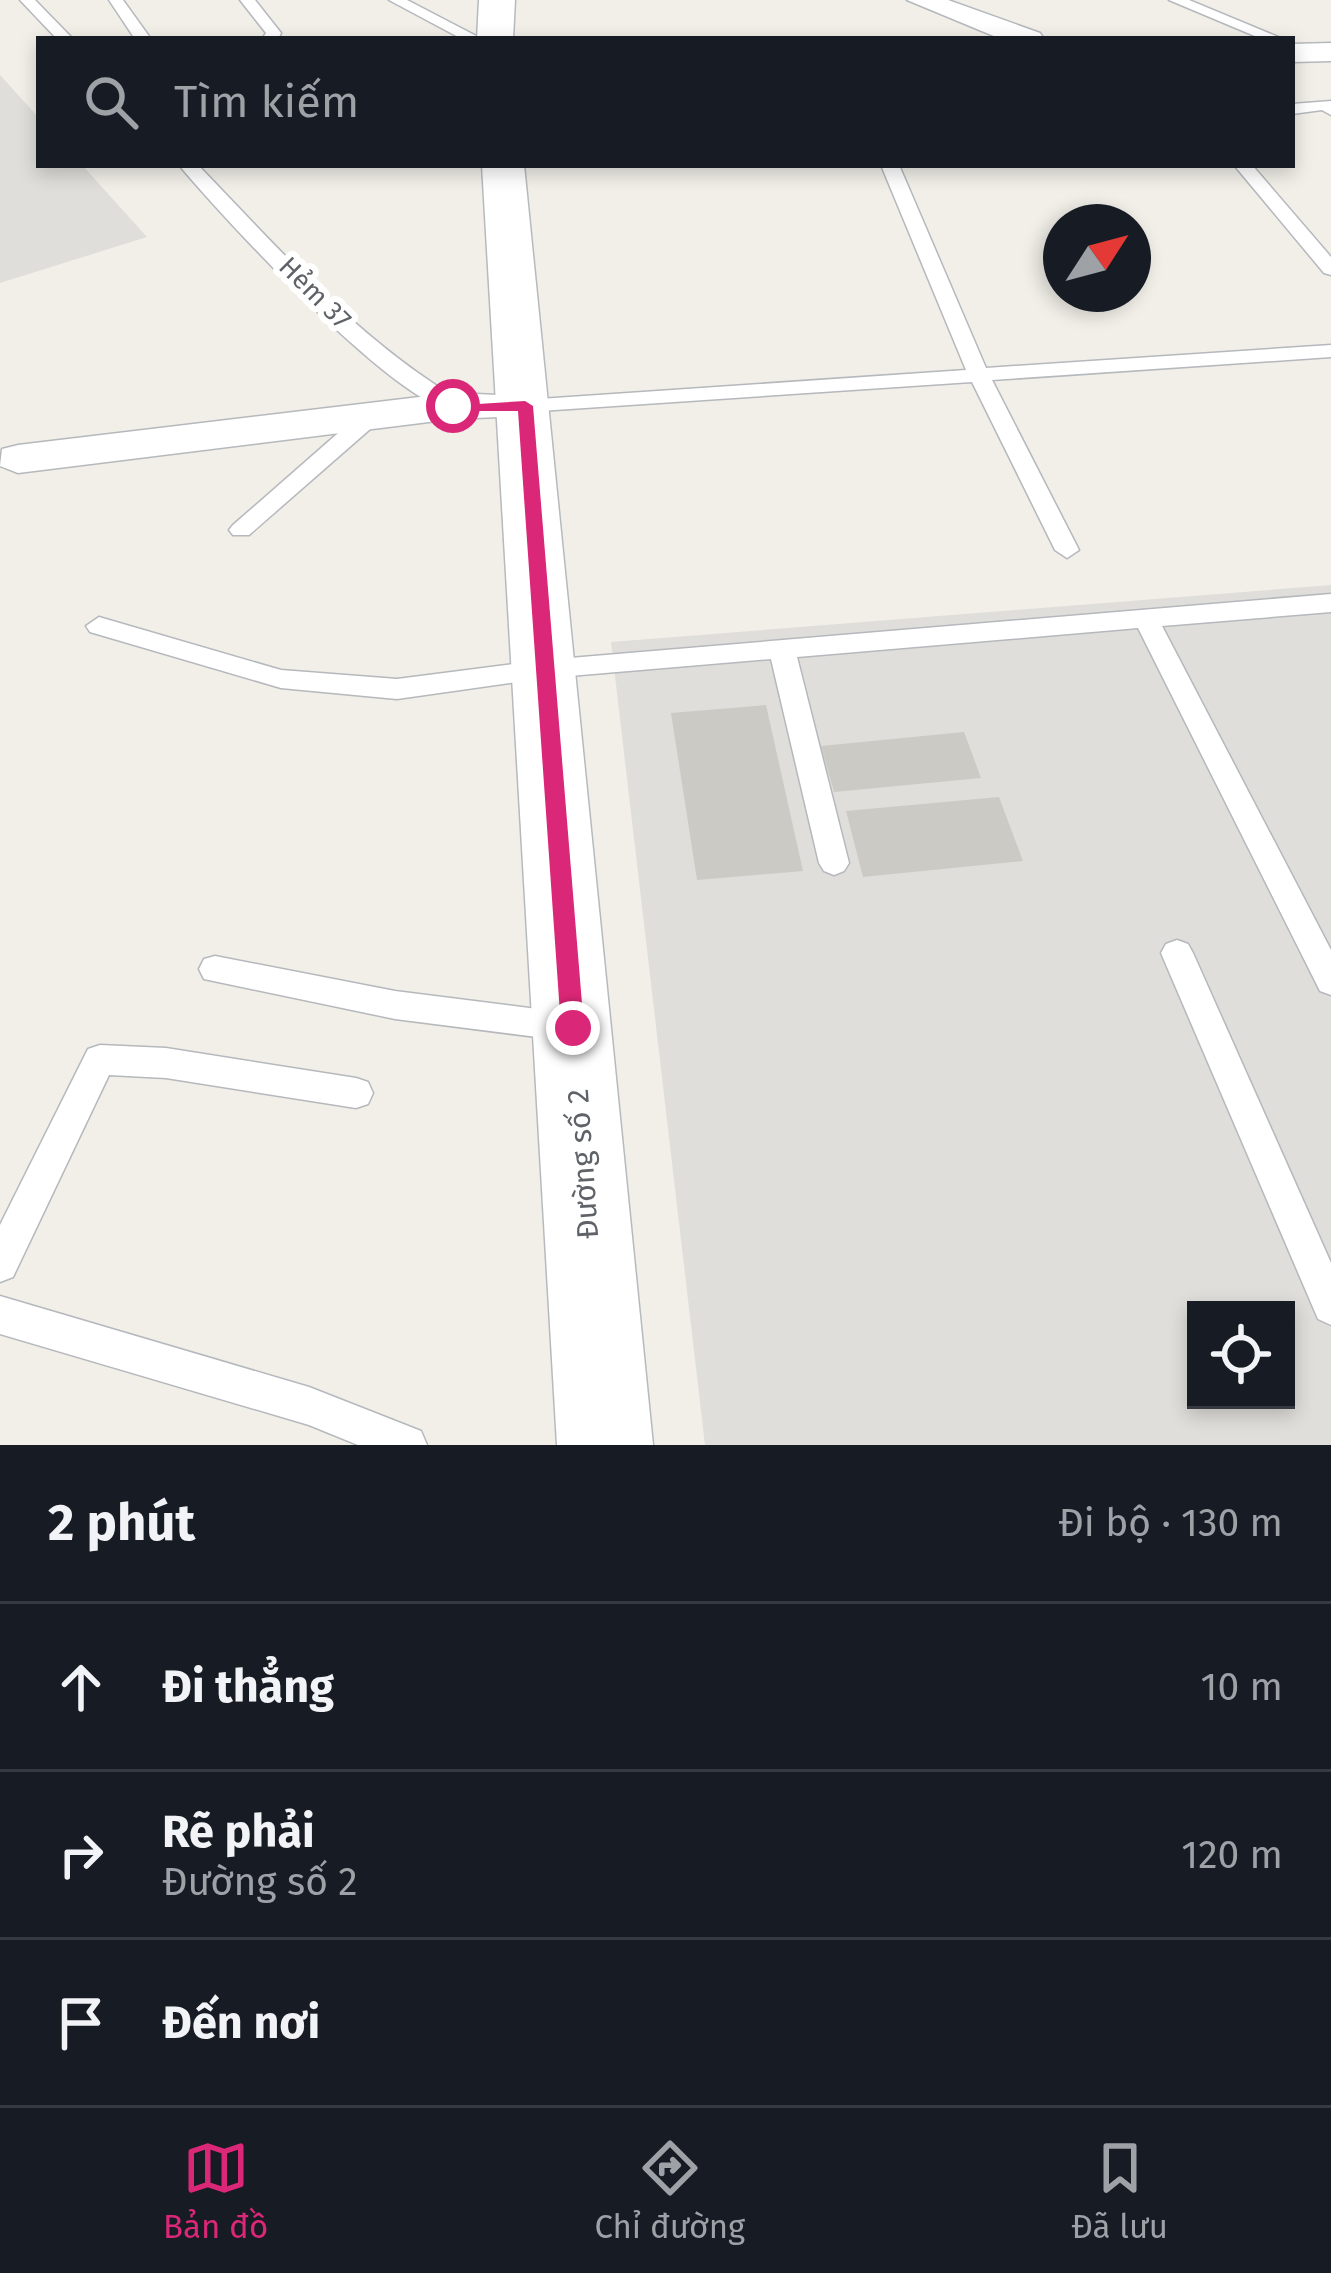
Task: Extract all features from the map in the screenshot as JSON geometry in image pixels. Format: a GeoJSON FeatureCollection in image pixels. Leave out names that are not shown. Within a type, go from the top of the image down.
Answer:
{"type":"FeatureCollection","features":[{"type":"Feature","properties":{"kind":"street"},"geometry":{"type":"LineString","coordinates":[[495,36],[497,0]]}},
{"type":"Feature","properties":{"kind":"street"},"geometry":{"type":"LineString","coordinates":[[921,0],[1021,36]]}},
{"type":"Feature","properties":{"kind":"street","name":"Đường số 2"},"geometry":{"type":"LineString","coordinates":[[503,168],[605,1445]]}},
{"type":"Feature","properties":{"kind":"street"},"geometry":{"type":"LineString","coordinates":[[18,459],[453,406],[525,406]]}},
{"type":"Feature","properties":{"kind":"lane"},"geometry":{"type":"LineString","coordinates":[[27,0],[62,36]]}},
{"type":"Feature","properties":{"kind":"lane"},"geometry":{"type":"LineString","coordinates":[[116,0],[141,36]]}},
{"type":"Feature","properties":{"kind":"lane"},"geometry":{"type":"LineString","coordinates":[[247,0],[272,36]]}},
{"type":"Feature","properties":{"kind":"lane"},"geometry":{"type":"LineString","coordinates":[[1176,0],[1267,36]]}},
{"type":"Feature","properties":{"kind":"lane"},"geometry":{"type":"LineString","coordinates":[[398,1],[468,36]]}},
{"type":"Feature","properties":{"kind":"lane"},"geometry":{"type":"LineString","coordinates":[[1295,109],[1326,105],[1331,110]]}},
{"type":"Feature","properties":{"kind":"lane","name":"Hẻm 37"},"geometry":{"type":"LineString","coordinates":[[191,168],[355,334],[411,382],[453,406]]}},
{"type":"Feature","properties":{"kind":"lane"},"geometry":{"type":"LineString","coordinates":[[891,168],[978,373],[1067,550]]}},
{"type":"Feature","properties":{"kind":"lane"},"geometry":{"type":"LineString","coordinates":[[1246,168],[1331,269]]}},
{"type":"Feature","properties":{"kind":"lane"},"geometry":{"type":"LineString","coordinates":[[525,406],[1331,352]]}},
{"type":"Feature","properties":{"kind":"lane"},"geometry":{"type":"LineString","coordinates":[[241,530],[369,418]]}},
{"type":"Feature","properties":{"kind":"lane"},"geometry":{"type":"LineString","coordinates":[[100,626],[281,680],[358,688],[440,686],[546,670],[1331,603]]}},
{"type":"Feature","properties":{"kind":"lane"},"geometry":{"type":"LineString","coordinates":[[1145,619],[1331,981]]}},
{"type":"Feature","properties":{"kind":"lane"},"geometry":{"type":"LineString","coordinates":[[782,650],[834,863]]}},
{"type":"Feature","properties":{"kind":"lane"},"geometry":{"type":"LineString","coordinates":[[1177,953],[1331,1306]]}},
{"type":"Feature","properties":{"kind":"lane"},"geometry":{"type":"LineString","coordinates":[[214,969],[395,1005],[573,1028]]}},
{"type":"Feature","properties":{"kind":"lane"},"geometry":{"type":"LineString","coordinates":[[0,1264],[100,1060],[166,1063],[356,1093]]}},
{"type":"Feature","properties":{"kind":"lane"},"geometry":{"type":"LineString","coordinates":[[0,1315],[309,1406],[406,1445]]}},
{"type":"Feature","properties":{"kind":"shaded area"},"geometry":{"type":"Polygon","coordinates":[[[0,75],[36,115],[36,168],[85,168],[147,237],[0,283],[0,75]]]}},
{"type":"Feature","properties":{"kind":"shaded area"},"geometry":{"type":"Polygon","coordinates":[[[1331,585],[1331,1445],[705,1445],[611,642],[1331,585]]]}},
{"type":"Feature","properties":{"kind":"building"},"geometry":{"type":"Polygon","coordinates":[[[766,705],[803,871],[697,880],[671,713],[766,705]]]}},
{"type":"Feature","properties":{"kind":"building"},"geometry":{"type":"Polygon","coordinates":[[[964,732],[981,778],[834,792],[821,746],[964,732]]]}},
{"type":"Feature","properties":{"kind":"building"},"geometry":{"type":"Polygon","coordinates":[[[999,797],[1023,861],[863,877],[846,811],[999,797]]]}},
{"type":"Feature","properties":{"kind":"route"},"geometry":{"type":"LineString","coordinates":[[453,406],[525,406],[573,1028]]}}]}
